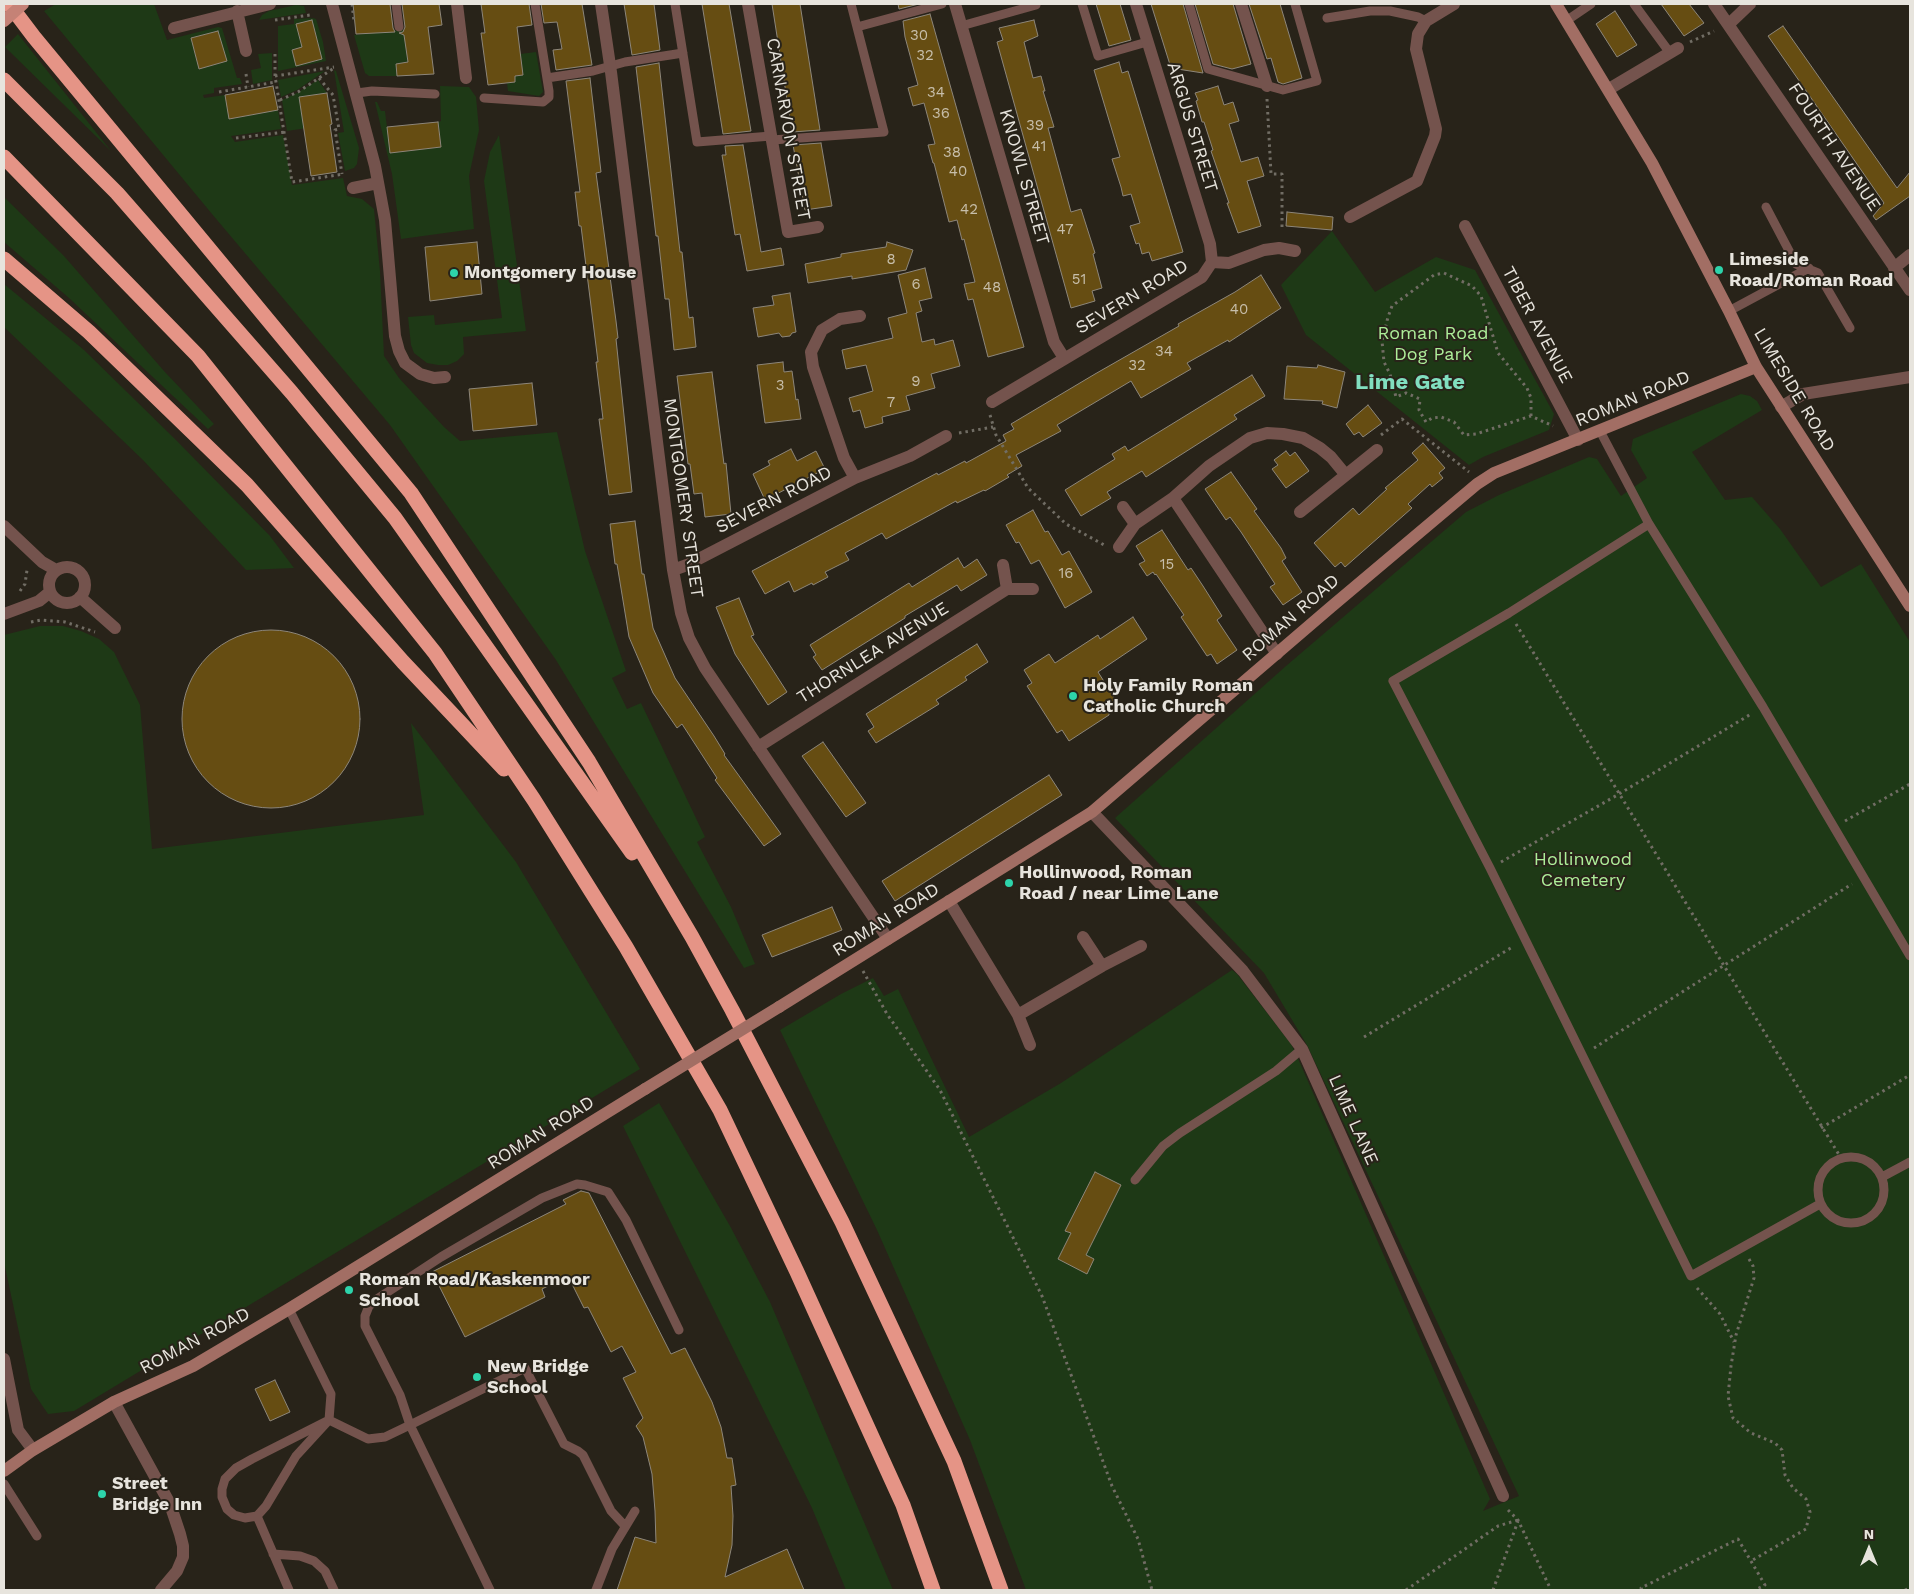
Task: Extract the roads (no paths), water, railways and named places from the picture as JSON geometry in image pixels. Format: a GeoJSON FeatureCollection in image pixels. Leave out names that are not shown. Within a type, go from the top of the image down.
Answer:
{"type":"FeatureCollection","features":[{"type":"Feature","properties":{"kind":"highway"},"geometry":{"type":"LineString","coordinates":[[9,4],[411,493],[589,762],[692,937],[842,1222],[954,1461],[1001,1590]]}},
{"type":"Feature","properties":{"kind":"highway"},"geometry":{"type":"LineString","coordinates":[[4,80],[117,193],[292,393],[395,518],[692,937]]}},
{"type":"Feature","properties":{"kind":"highway"},"geometry":{"type":"LineString","coordinates":[[4,157],[198,356],[434,653],[534,800],[626,947],[720,1110],[797,1272],[903,1505],[933,1590]]}},
{"type":"Feature","properties":{"kind":"highway"},"geometry":{"type":"LineString","coordinates":[[4,259],[89,332],[247,485],[403,662],[534,800]]}},
{"type":"Feature","properties":{"kind":"main road"},"geometry":{"type":"LineString","coordinates":[[4,21],[23,4]]}},
{"type":"Feature","properties":{"kind":"street"},"geometry":{"type":"LineString","coordinates":[[174,28],[270,4]]}},
{"type":"Feature","properties":{"kind":"street"},"geometry":{"type":"LineString","coordinates":[[332,4],[357,93],[385,220],[395,336],[399,351],[405,364],[420,374],[434,378],[445,377]]}},
{"type":"Feature","properties":{"kind":"street"},"geometry":{"type":"LineString","coordinates":[[457,4],[466,78]]}},
{"type":"Feature","properties":{"kind":"street","name":"MONTGOMERY STREET"},"geometry":{"type":"LineString","coordinates":[[601,4],[673,570],[681,613],[690,638],[705,668],[888,939]]}},
{"type":"Feature","properties":{"kind":"street","name":"CARNARVON STREET"},"geometry":{"type":"LineString","coordinates":[[748,4],[788,232],[818,227]]}},
{"type":"Feature","properties":{"kind":"street","name":"KNOWL STREET"},"geometry":{"type":"LineString","coordinates":[[955,4],[1054,342],[1064,358]]}},
{"type":"Feature","properties":{"kind":"street","name":"ARGUS STREET"},"geometry":{"type":"LineString","coordinates":[[1136,4],[1210,244],[1212,262]]}},
{"type":"Feature","properties":{"kind":"street"},"geometry":{"type":"LineString","coordinates":[[1241,4],[1267,86]]}},
{"type":"Feature","properties":{"kind":"street"},"geometry":{"type":"LineString","coordinates":[[1350,217],[1417,181],[1436,136],[1436,129],[1416,49],[1418,34],[1426,21],[1454,4]]}},
{"type":"Feature","properties":{"kind":"street","name":"LIMESIDE ROAD"},"geometry":{"type":"LineString","coordinates":[[1556,4],[1652,163],[1756,367],[1910,606]]}},
{"type":"Feature","properties":{"kind":"street","name":"FOURTH AVENUE"},"geometry":{"type":"LineString","coordinates":[[1714,4],[1910,290]]}},
{"type":"Feature","properties":{"kind":"street"},"geometry":{"type":"LineString","coordinates":[[1729,24],[1750,4]]}},
{"type":"Feature","properties":{"kind":"street"},"geometry":{"type":"LineString","coordinates":[[237,12],[246,51]]}},
{"type":"Feature","properties":{"kind":"street"},"geometry":{"type":"LineString","coordinates":[[1609,89],[1674,51]]}},
{"type":"Feature","properties":{"kind":"street"},"geometry":{"type":"LineString","coordinates":[[353,188],[378,184]]}},
{"type":"Feature","properties":{"kind":"street","name":"TIBER AVENUE"},"geometry":{"type":"LineString","coordinates":[[1465,226],[1578,440]]}},
{"type":"Feature","properties":{"kind":"street","name":"SEVERN ROAD"},"geometry":{"type":"LineString","coordinates":[[992,402],[1202,277],[1212,262],[1229,263],[1264,250],[1279,248],[1294,251]]}},
{"type":"Feature","properties":{"kind":"street"},"geometry":{"type":"LineString","coordinates":[[1894,268],[1910,255]]}},
{"type":"Feature","properties":{"kind":"street"},"geometry":{"type":"LineString","coordinates":[[855,478],[844,458],[828,413],[813,368],[811,352],[822,330],[840,319],[860,316]]}},
{"type":"Feature","properties":{"kind":"street","name":"ROMAN ROAD"},"geometry":{"type":"LineString","coordinates":[[4,1471],[33,1450],[114,1402],[193,1366],[289,1309],[1092,812],[1477,484],[1494,473],[1756,367]]}},
{"type":"Feature","properties":{"kind":"street"},"geometry":{"type":"LineString","coordinates":[[1781,407],[1803,394],[1910,376]]}},
{"type":"Feature","properties":{"kind":"street"},"geometry":{"type":"LineString","coordinates":[[1119,548],[1135,524],[1173,498],[1233,448],[1250,438],[1267,433],[1303,438],[1326,452],[1345,474]]}},
{"type":"Feature","properties":{"kind":"street","name":"SEVERN ROAD"},"geometry":{"type":"LineString","coordinates":[[673,570],[687,565],[855,478],[910,456],[946,436]]}},
{"type":"Feature","properties":{"kind":"street"},"geometry":{"type":"LineString","coordinates":[[1300,512],[1377,444]]}},
{"type":"Feature","properties":{"kind":"street"},"geometry":{"type":"LineString","coordinates":[[1173,498],[1277,654]]}},
{"type":"Feature","properties":{"kind":"street"},"geometry":{"type":"LineString","coordinates":[[1123,507],[1135,524]]}},
{"type":"Feature","properties":{"kind":"street"},"geometry":{"type":"LineString","coordinates":[[4,526],[42,562],[56,570]]}},
{"type":"Feature","properties":{"kind":"street"},"geometry":{"type":"LineString","coordinates":[[1003,565],[1007,589],[1033,589]]}},
{"type":"Feature","properties":{"kind":"street"},"geometry":{"type":"LineString","coordinates":[[68,566],[79,571],[85,581],[85,587],[80,597],[72,602],[63,603],[55,599],[50,592],[49,580],[56,570],[68,566]]}},
{"type":"Feature","properties":{"kind":"street","name":"THORNLEA AVENUE"},"geometry":{"type":"LineString","coordinates":[[758,747],[1007,589]]}},
{"type":"Feature","properties":{"kind":"street"},"geometry":{"type":"LineString","coordinates":[[4,614],[39,601],[50,592]]}},
{"type":"Feature","properties":{"kind":"street"},"geometry":{"type":"LineString","coordinates":[[80,597],[115,628]]}},
{"type":"Feature","properties":{"kind":"street","name":"LIME LANE"},"geometry":{"type":"LineString","coordinates":[[1092,812],[1243,971],[1302,1049],[1502,1496]]}},
{"type":"Feature","properties":{"kind":"street"},"geometry":{"type":"LineString","coordinates":[[949,901],[1018,1015],[1030,1045]]}},
{"type":"Feature","properties":{"kind":"street"},"geometry":{"type":"LineString","coordinates":[[1083,938],[1102,966]]}},
{"type":"Feature","properties":{"kind":"street"},"geometry":{"type":"LineString","coordinates":[[1018,1015],[1102,966],[1141,946]]}},
{"type":"Feature","properties":{"kind":"street"},"geometry":{"type":"LineString","coordinates":[[4,1359],[18,1430],[33,1450]]}},
{"type":"Feature","properties":{"kind":"street"},"geometry":{"type":"LineString","coordinates":[[114,1402],[170,1504],[183,1546],[183,1557],[177,1571],[161,1590]]}},
{"type":"Feature","properties":{"kind":"lane"},"geometry":{"type":"LineString","coordinates":[[396,4],[399,27]]}},
{"type":"Feature","properties":{"kind":"lane"},"geometry":{"type":"LineString","coordinates":[[484,98],[543,102],[549,97],[535,4]]}},
{"type":"Feature","properties":{"kind":"lane"},"geometry":{"type":"LineString","coordinates":[[675,4],[697,142],[884,132],[851,4]]}},
{"type":"Feature","properties":{"kind":"lane"},"geometry":{"type":"LineString","coordinates":[[857,27],[942,4]]}},
{"type":"Feature","properties":{"kind":"lane"},"geometry":{"type":"LineString","coordinates":[[961,26],[1037,4]]}},
{"type":"Feature","properties":{"kind":"lane"},"geometry":{"type":"LineString","coordinates":[[1082,4],[1098,56],[1147,42]]}},
{"type":"Feature","properties":{"kind":"lane"},"geometry":{"type":"LineString","coordinates":[[1188,4],[1208,69],[1283,90],[1317,81],[1294,4]]}},
{"type":"Feature","properties":{"kind":"lane"},"geometry":{"type":"LineString","coordinates":[[1566,21],[1591,4]]}},
{"type":"Feature","properties":{"kind":"lane"},"geometry":{"type":"LineString","coordinates":[[1634,4],[1674,51]]}},
{"type":"Feature","properties":{"kind":"lane"},"geometry":{"type":"LineString","coordinates":[[1327,18],[1370,12],[1390,12],[1418,17],[1426,21]]}},
{"type":"Feature","properties":{"kind":"lane"},"geometry":{"type":"LineString","coordinates":[[547,78],[683,53]]}},
{"type":"Feature","properties":{"kind":"lane"},"geometry":{"type":"LineString","coordinates":[[357,93],[372,91],[436,94]]}},
{"type":"Feature","properties":{"kind":"lane"},"geometry":{"type":"LineString","coordinates":[[1766,207],[1796,264],[1818,273],[1850,328]]}},
{"type":"Feature","properties":{"kind":"lane"},"geometry":{"type":"LineString","coordinates":[[1729,311],[1809,268]]}},
{"type":"Feature","properties":{"kind":"lane"},"geometry":{"type":"LineString","coordinates":[[1600,431],[1649,524],[1681,579],[1763,707],[1910,956]]}},
{"type":"Feature","properties":{"kind":"lane"},"geometry":{"type":"LineString","coordinates":[[1649,524],[1509,613],[1393,681],[1490,868],[1691,1276],[1820,1204]]}},
{"type":"Feature","properties":{"kind":"lane"},"geometry":{"type":"LineString","coordinates":[[1135,1180],[1163,1146],[1180,1133],[1276,1072],[1302,1049]]}},
{"type":"Feature","properties":{"kind":"lane"},"geometry":{"type":"LineString","coordinates":[[1850,1156],[1870,1162],[1877,1168],[1882,1177],[1885,1188],[1883,1200],[1878,1210],[1870,1218],[1859,1223],[1836,1220],[1827,1214],[1820,1204],[1817,1193],[1818,1182],[1823,1171],[1830,1163],[1841,1158],[1850,1156]]}},
{"type":"Feature","properties":{"kind":"lane"},"geometry":{"type":"LineString","coordinates":[[1882,1177],[1910,1162]]}},
{"type":"Feature","properties":{"kind":"lane"},"geometry":{"type":"LineString","coordinates":[[490,1590],[410,1425],[400,1395],[365,1326],[365,1316],[370,1306],[377,1299],[441,1257],[542,1198],[577,1184],[608,1192],[626,1220],[679,1330]]}},
{"type":"Feature","properties":{"kind":"lane"},"geometry":{"type":"LineString","coordinates":[[289,1309],[328,1388],[330,1394],[330,1420],[296,1456],[266,1506],[257,1516],[245,1518],[234,1516],[227,1509],[222,1497],[222,1489],[225,1479],[236,1468],[330,1420]]}},
{"type":"Feature","properties":{"kind":"lane"},"geometry":{"type":"LineString","coordinates":[[330,1420],[368,1438],[385,1437],[525,1368],[564,1444],[583,1455],[611,1511],[625,1526]]}},
{"type":"Feature","properties":{"kind":"lane"},"geometry":{"type":"LineString","coordinates":[[4,1484],[37,1536]]}},
{"type":"Feature","properties":{"kind":"lane"},"geometry":{"type":"LineString","coordinates":[[596,1590],[612,1549],[635,1512]]}},
{"type":"Feature","properties":{"kind":"lane"},"geometry":{"type":"LineString","coordinates":[[257,1516],[289,1590]]}},
{"type":"Feature","properties":{"kind":"lane"},"geometry":{"type":"LineString","coordinates":[[273,1554],[300,1556],[314,1561],[325,1571],[334,1590]]}},
{"type":"Feature","properties":{"kind":"place","name":"Limeside Road/Roman Road"},"geometry":{"type":"Point","coordinates":[1719,270]}},
{"type":"Feature","properties":{"kind":"place","name":"Montgomery House"},"geometry":{"type":"Point","coordinates":[454,273]}},
{"type":"Feature","properties":{"kind":"place","name":"Holy Family Roman Catholic Church"},"geometry":{"type":"Point","coordinates":[1073,696]}},
{"type":"Feature","properties":{"kind":"place","name":"Hollinwood, Roman Road / near Lime Lane"},"geometry":{"type":"Point","coordinates":[1009,883]}},
{"type":"Feature","properties":{"kind":"place","name":"Roman Road/Kaskenmoor School"},"geometry":{"type":"Point","coordinates":[349,1290]}},
{"type":"Feature","properties":{"kind":"place","name":"New Bridge School"},"geometry":{"type":"Point","coordinates":[477,1377]}},
{"type":"Feature","properties":{"kind":"place","name":"Street Bridge Inn"},"geometry":{"type":"Point","coordinates":[102,1494]}},
{"type":"Feature","properties":{"kind":"district","name":"Lime Gate"},"geometry":{"type":"Point","coordinates":[1410,383]}},
{"type":"Feature","properties":{"kind":"park label","name":"Roman Road Dog Park"},"geometry":{"type":"Point","coordinates":[1433,344]}},
{"type":"Feature","properties":{"kind":"park label","name":"Hollinwood Cemetery"},"geometry":{"type":"Point","coordinates":[1583,870]}}]}
